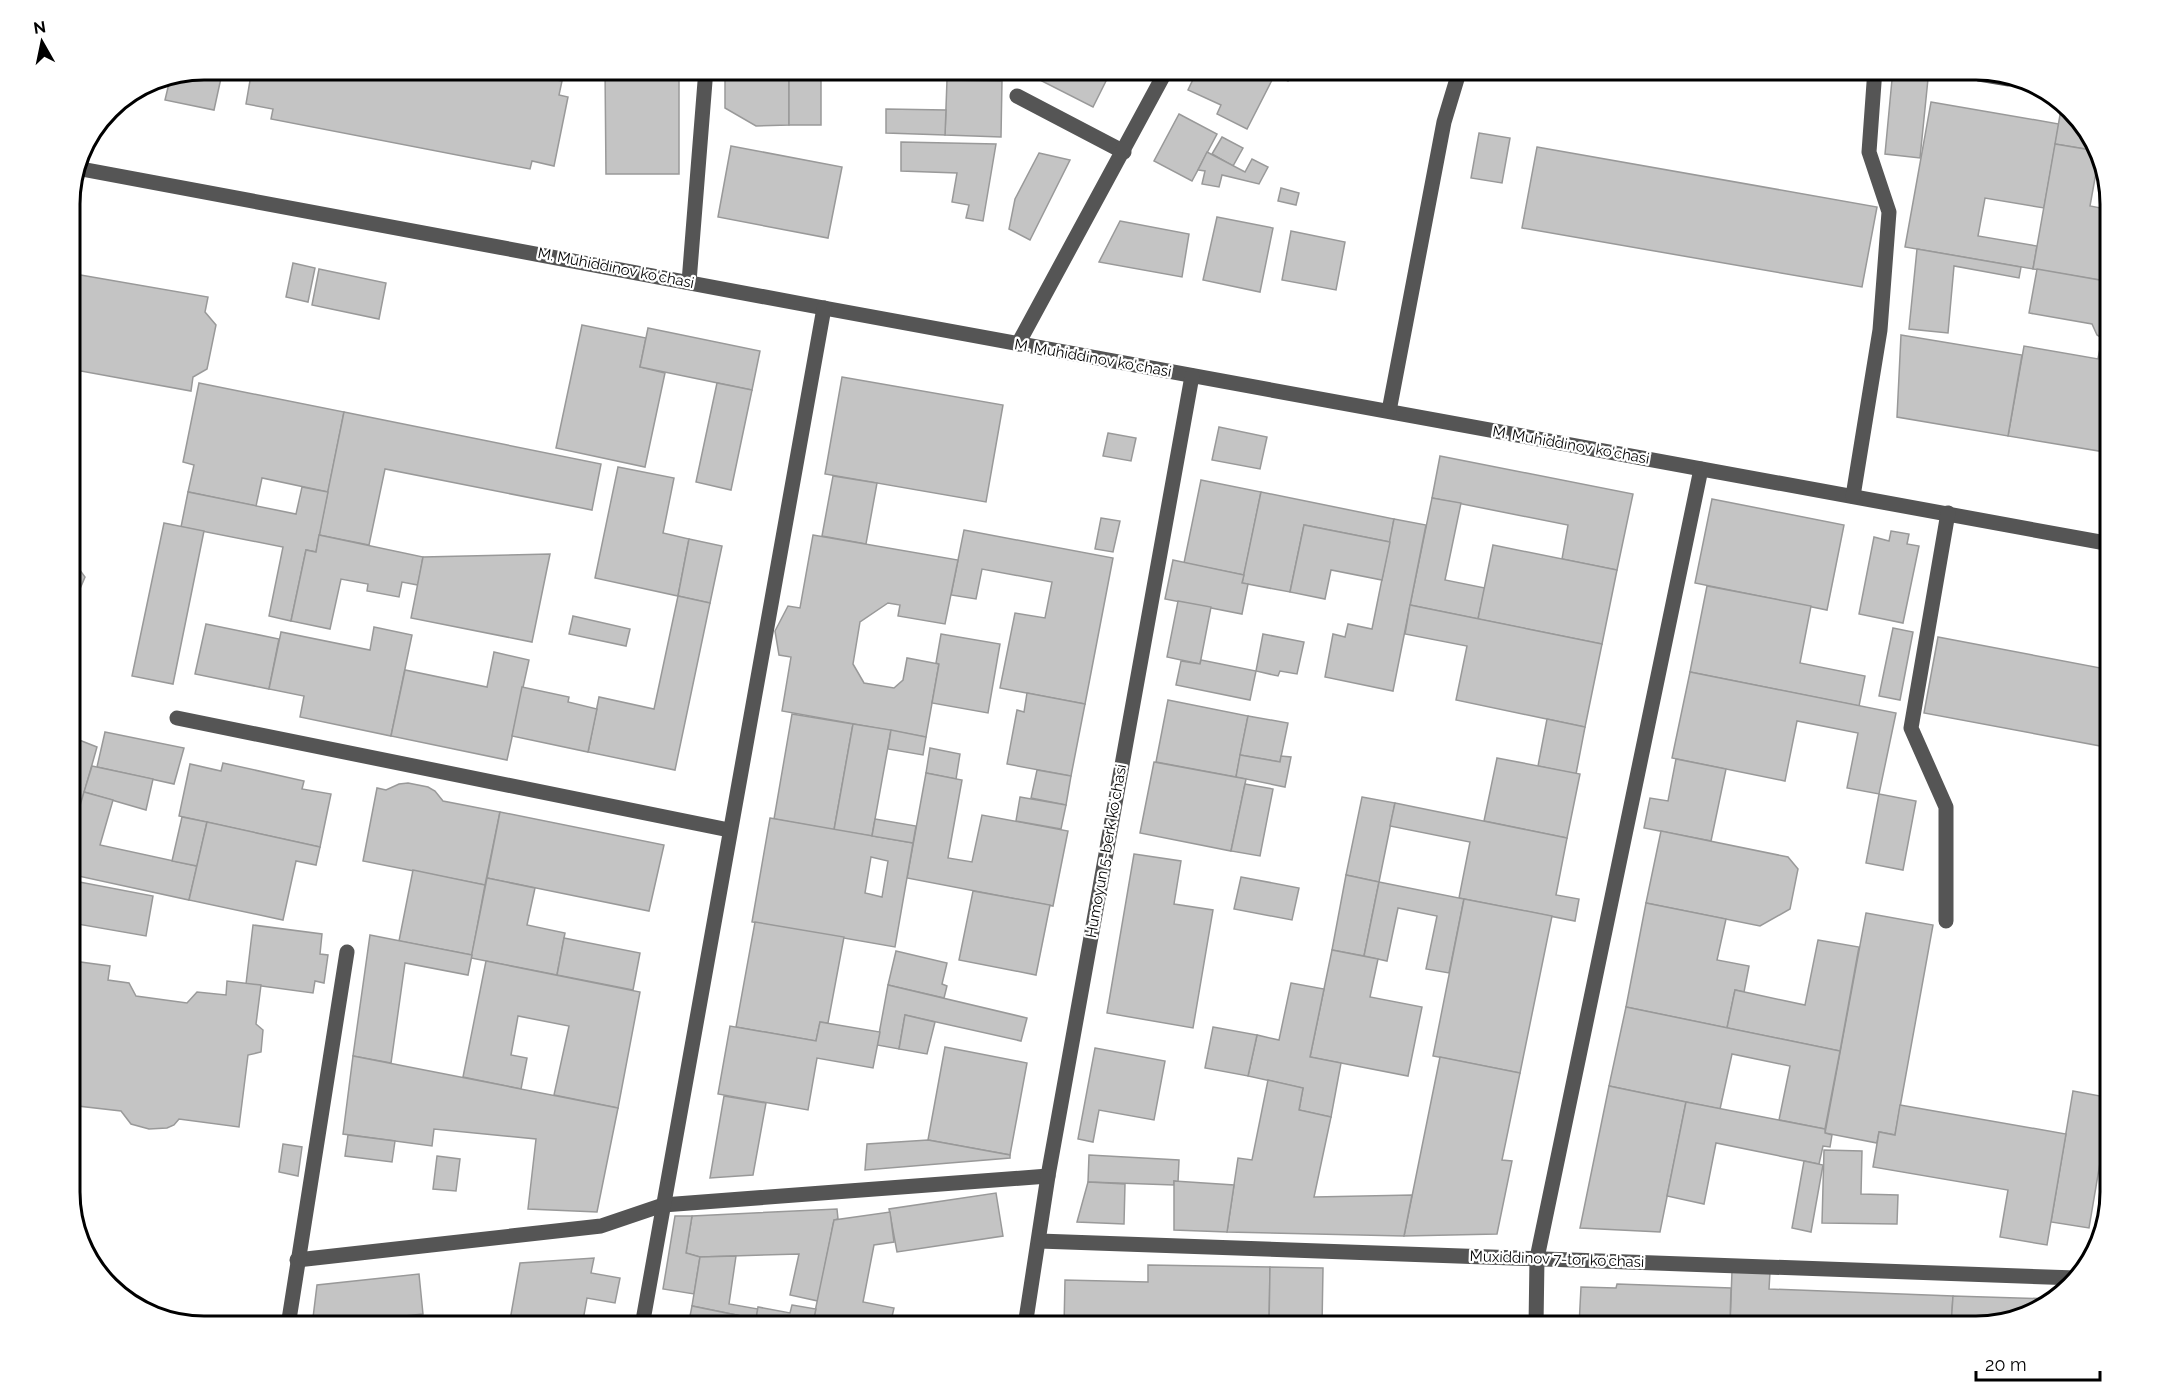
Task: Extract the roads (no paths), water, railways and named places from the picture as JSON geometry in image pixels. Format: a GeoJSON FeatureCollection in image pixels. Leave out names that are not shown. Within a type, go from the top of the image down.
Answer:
{"type":"FeatureCollection","features":[{"type":"Feature","properties":{"kind":"street"},"geometry":{"type":"LineString","coordinates":[[689,282],[705,80]]}},
{"type":"Feature","properties":{"kind":"street"},"geometry":{"type":"LineString","coordinates":[[1018,344],[1161,80]]}},
{"type":"Feature","properties":{"kind":"street"},"geometry":{"type":"LineString","coordinates":[[1389,411],[1444,123],[1457,80]]}},
{"type":"Feature","properties":{"kind":"street"},"geometry":{"type":"LineString","coordinates":[[1854,496],[1880,330],[1890,212],[1869,152],[1874,80]]}},
{"type":"Feature","properties":{"kind":"street"},"geometry":{"type":"LineString","coordinates":[[1017,96],[1124,152]]}},
{"type":"Feature","properties":{"kind":"street","name":"M. Muhiddinov ko'chasi"},"geometry":{"type":"LineString","coordinates":[[84,170],[1018,344],[2100,542]]}},
{"type":"Feature","properties":{"kind":"street"},"geometry":{"type":"LineString","coordinates":[[644,1316],[824,308]]}},
{"type":"Feature","properties":{"kind":"street","name":"Humoyun 5-berk koʻchasi"},"geometry":{"type":"LineString","coordinates":[[1027,1316],[1047,1176],[1192,376]]}},
{"type":"Feature","properties":{"kind":"street"},"geometry":{"type":"LineString","coordinates":[[1536,1316],[1537,1258],[1701,469]]}},
{"type":"Feature","properties":{"kind":"street"},"geometry":{"type":"LineString","coordinates":[[1946,921],[1946,807],[1911,728],[1948,513]]}},
{"type":"Feature","properties":{"kind":"street"},"geometry":{"type":"LineString","coordinates":[[177,718],[729,830]]}},
{"type":"Feature","properties":{"kind":"street"},"geometry":{"type":"LineString","coordinates":[[289,1316],[346,952]]}},
{"type":"Feature","properties":{"kind":"street"},"geometry":{"type":"LineString","coordinates":[[297,1260],[601,1226],[663,1205],[1047,1176]]}},
{"type":"Feature","properties":{"kind":"street","name":"Muxiddinov 7-tor koʻchasi"},"geometry":{"type":"LineString","coordinates":[[1039,1241],[2065,1278]]}}]}
